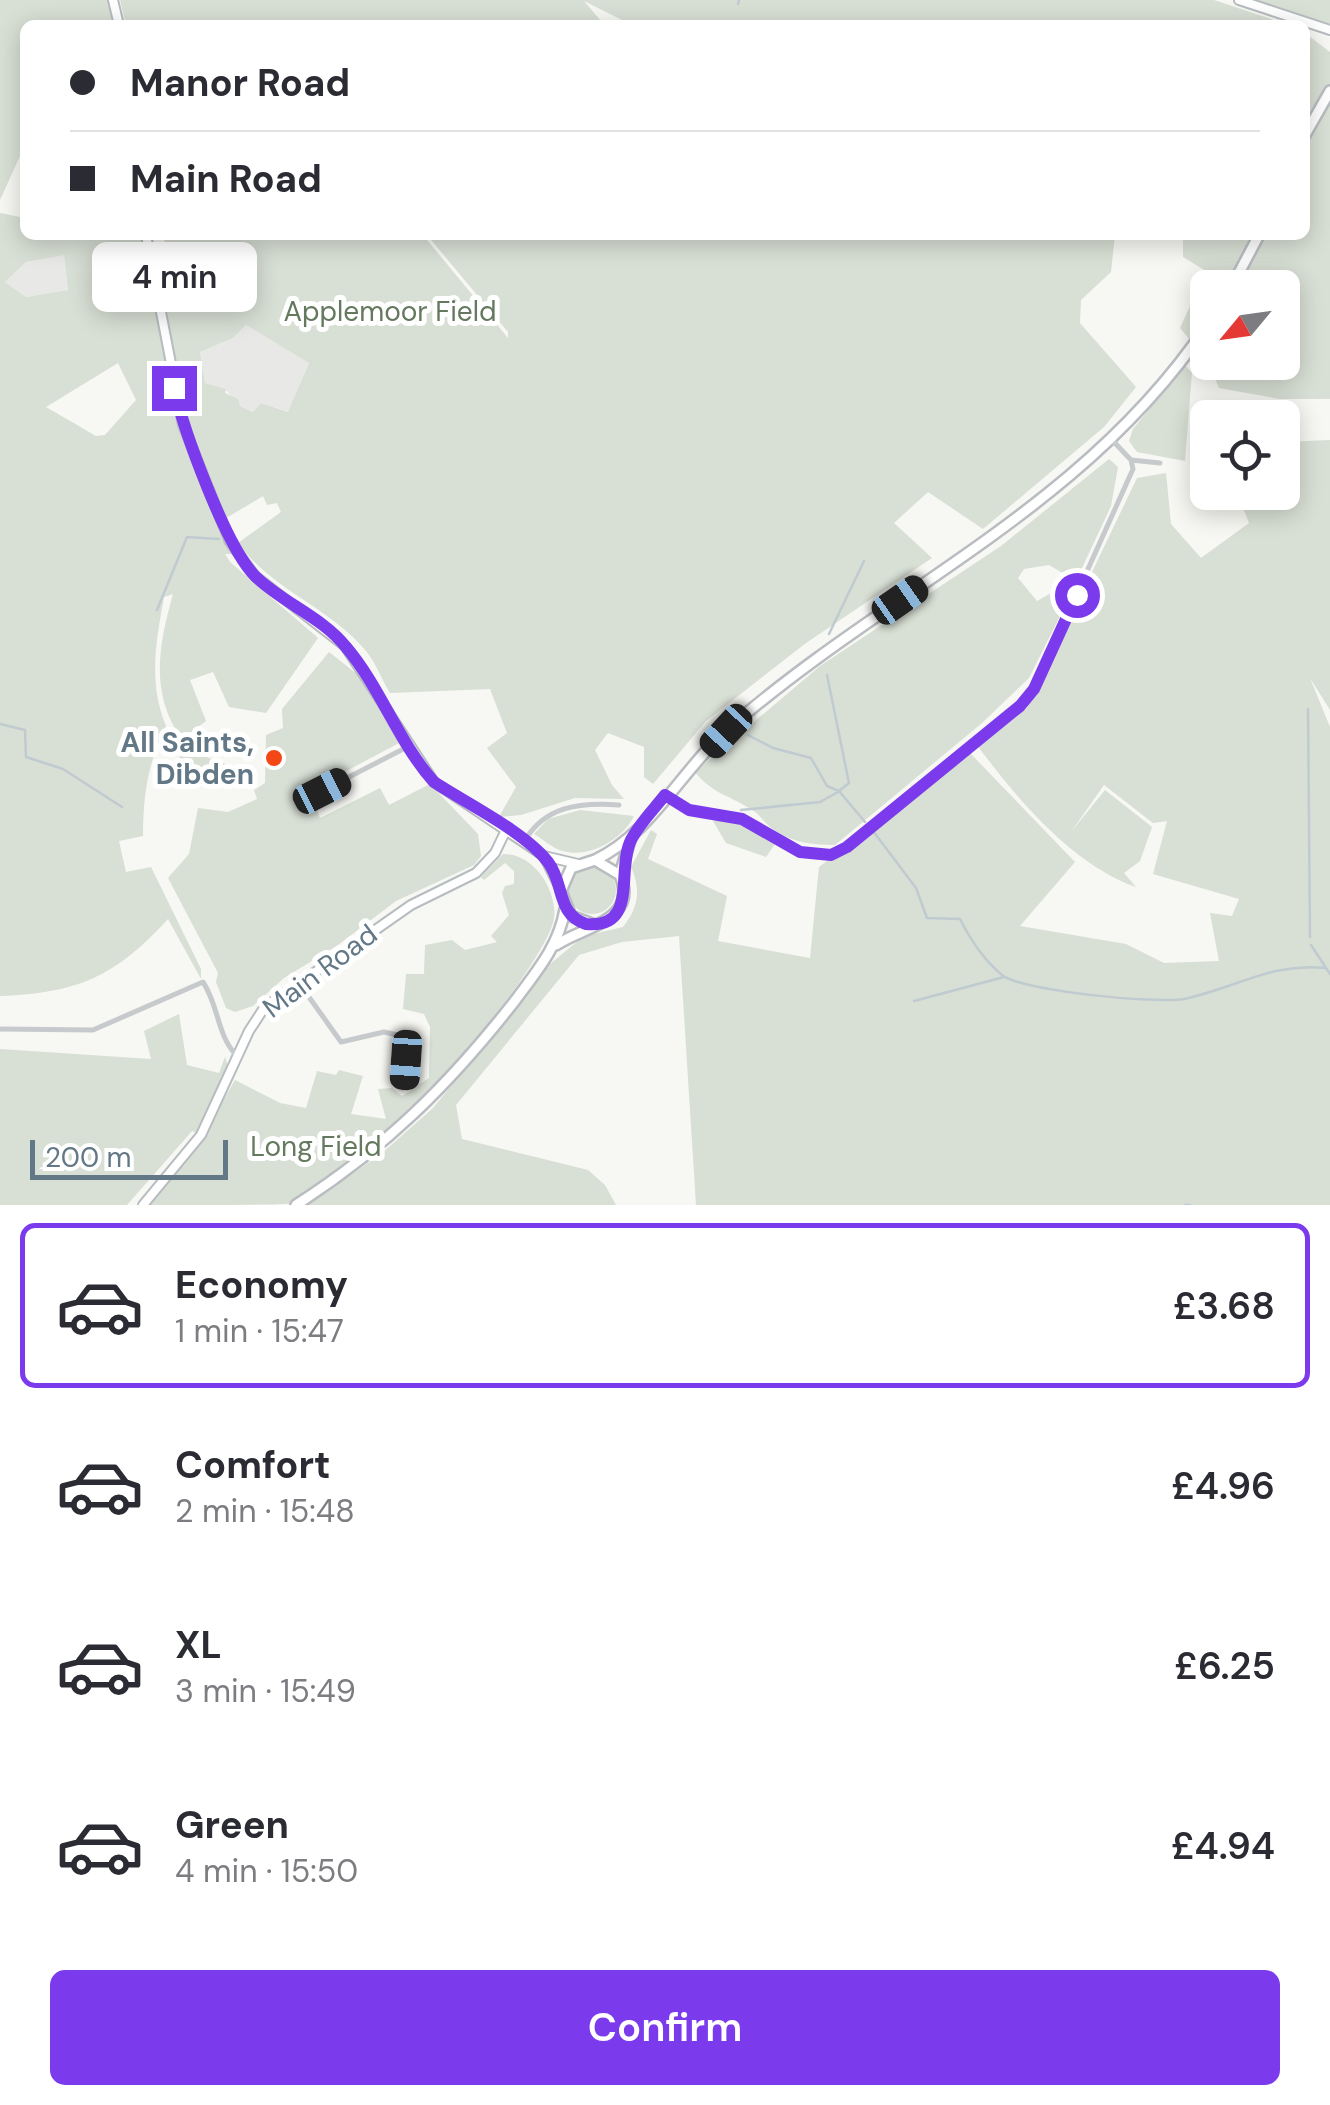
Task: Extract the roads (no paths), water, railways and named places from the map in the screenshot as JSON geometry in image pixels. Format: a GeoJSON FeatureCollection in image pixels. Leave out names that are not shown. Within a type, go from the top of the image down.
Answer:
{"type":"FeatureCollection","features":[{"type":"Feature","properties":{"kind":"main road"},"geometry":{"type":"LineString","coordinates":[[1310,127],[1330,90]]}},
{"type":"Feature","properties":{"kind":"main road"},"geometry":{"type":"LineString","coordinates":[[1241,270],[1256,240]]}},
{"type":"Feature","properties":{"kind":"main road"},"geometry":{"type":"LineString","coordinates":[[555,946],[606,922],[622,907],[625,896],[620,875],[630,840],[665,795],[726,731],[809,663],[1050,495],[1113,441],[1190,346]]}},
{"type":"Feature","properties":{"kind":"main road"},"geometry":{"type":"LineString","coordinates":[[296,1205],[346,1172],[428,1104],[475,1052],[555,946],[565,909],[561,891],[566,875],[578,864],[595,860],[630,840]]}},
{"type":"Feature","properties":{"kind":"main road"},"geometry":{"type":"LineString","coordinates":[[595,860],[620,875]]}},
{"type":"Feature","properties":{"kind":"main road"},"geometry":{"type":"LineString","coordinates":[[565,909],[578,921],[596,925]]}},
{"type":"Feature","properties":{"kind":"street"},"geometry":{"type":"LineString","coordinates":[[1239,0],[1295,20]]}},
{"type":"Feature","properties":{"kind":"street"},"geometry":{"type":"LineString","coordinates":[[147,240],[183,425],[230,542],[255,576],[346,646],[434,782],[544,856],[578,864]]}},
{"type":"Feature","properties":{"kind":"street"},"geometry":{"type":"LineString","coordinates":[[665,795],[689,810],[742,819],[800,852],[831,855],[847,847],[1020,706],[1034,689],[1133,470],[1131,460],[1113,441]]}},
{"type":"Feature","properties":{"kind":"street"},"geometry":{"type":"LineString","coordinates":[[1131,460],[1160,462]]}},
{"type":"Feature","properties":{"kind":"street"},"geometry":{"type":"LineString","coordinates":[[322,791],[409,746]]}},
{"type":"Feature","properties":{"kind":"street"},"geometry":{"type":"LineString","coordinates":[[524,842],[546,815],[580,806],[618,805]]}},
{"type":"Feature","properties":{"kind":"street","name":"Main Road"},"geometry":{"type":"LineString","coordinates":[[144,1205],[201,1134],[257,1017],[299,982],[426,895],[476,874],[496,853],[506,830]]}},
{"type":"Feature","properties":{"kind":"street"},"geometry":{"type":"LineString","coordinates":[[544,856],[561,891]]}},
{"type":"Feature","properties":{"kind":"street"},"geometry":{"type":"LineString","coordinates":[[0,1029],[93,1030],[203,982],[214,998],[226,1045],[238,1057]]}},
{"type":"Feature","properties":{"kind":"street"},"geometry":{"type":"LineString","coordinates":[[299,982],[341,1042],[384,1032],[407,1037],[402,1088]]}},
{"type":"Feature","properties":{"kind":"waterway"},"geometry":{"type":"LineString","coordinates":[[738,4],[739,0]]}},
{"type":"Feature","properties":{"kind":"waterway"},"geometry":{"type":"LineString","coordinates":[[157,610],[187,537],[219,539]]}},
{"type":"Feature","properties":{"kind":"waterway"},"geometry":{"type":"LineString","coordinates":[[829,634],[864,561]]}},
{"type":"Feature","properties":{"kind":"waterway"},"geometry":{"type":"LineString","coordinates":[[827,675],[849,783],[839,791],[865,822]]}},
{"type":"Feature","properties":{"kind":"waterway"},"geometry":{"type":"LineString","coordinates":[[1308,709],[1310,937]]}},
{"type":"Feature","properties":{"kind":"waterway"},"geometry":{"type":"LineString","coordinates":[[0,724],[25,730],[26,757],[63,769],[122,807]]}},
{"type":"Feature","properties":{"kind":"waterway"},"geometry":{"type":"LineString","coordinates":[[748,735],[773,748],[811,758],[827,786],[839,791]]}},
{"type":"Feature","properties":{"kind":"waterway"},"geometry":{"type":"LineString","coordinates":[[741,810],[820,802],[838,792]]}},
{"type":"Feature","properties":{"kind":"waterway"},"geometry":{"type":"LineString","coordinates":[[873,831],[916,888],[927,918],[960,919],[989,963],[1014,981],[1090,995],[1169,1000],[1203,994],[1271,972],[1326,968]]}},
{"type":"Feature","properties":{"kind":"waterway"},"geometry":{"type":"LineString","coordinates":[[1311,945],[1330,974]]}},
{"type":"Feature","properties":{"kind":"waterway"},"geometry":{"type":"LineString","coordinates":[[914,1001],[1004,977]]}},
{"type":"Feature","properties":{"kind":"waterway"},"geometry":{"type":"LineString","coordinates":[[1185,1205],[1190,1205]]}},
{"type":"Feature","properties":{"kind":"place","name":"All Saints, Dibden"},"geometry":{"type":"Point","coordinates":[274,758]}},
{"type":"Feature","properties":{"kind":"park label","name":"Applemoor Field"},"geometry":{"type":"Point","coordinates":[390,311]}},
{"type":"Feature","properties":{"kind":"park label","name":"Long Field"},"geometry":{"type":"Point","coordinates":[316,1146]}}]}
